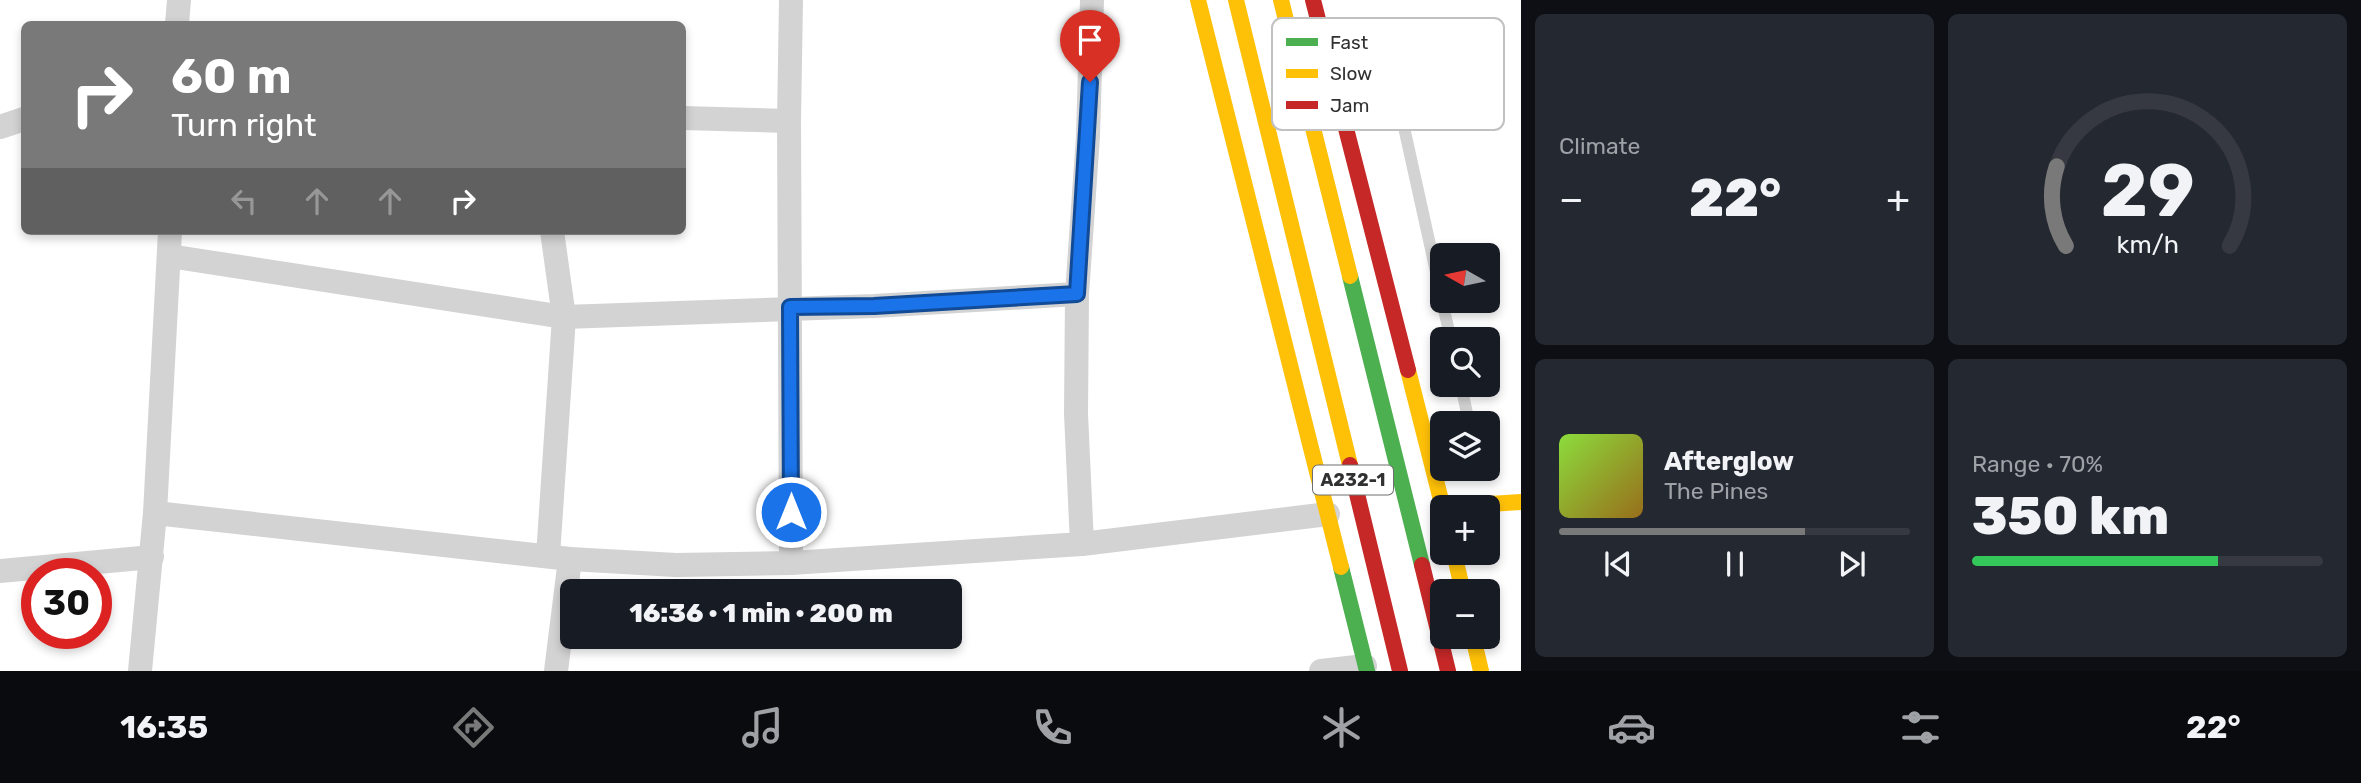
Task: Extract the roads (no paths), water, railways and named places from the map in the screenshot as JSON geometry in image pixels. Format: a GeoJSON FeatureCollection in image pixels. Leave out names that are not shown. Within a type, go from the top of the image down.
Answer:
{"type":"FeatureCollection","features":[{"type":"Feature","properties":{"kind":"main road"},"geometry":{"type":"LineString","coordinates":[[1198,0],[1366,668]]}},
{"type":"Feature","properties":{"kind":"main road","name":"A232-1"},"geometry":{"type":"LineString","coordinates":[[1236,0],[1400,671]]}},
{"type":"Feature","properties":{"kind":"main road","name":"A232-1"},"geometry":{"type":"LineString","coordinates":[[1281,0],[1286,18]]}},
{"type":"Feature","properties":{"kind":"main road"},"geometry":{"type":"LineString","coordinates":[[1313,0],[1318,18]]}},
{"type":"Feature","properties":{"kind":"main road","name":"A232-1"},"geometry":{"type":"LineString","coordinates":[[1314,130],[1448,671]]}},
{"type":"Feature","properties":{"kind":"main road"},"geometry":{"type":"LineString","coordinates":[[1347,130],[1440,495]]}},
{"type":"Feature","properties":{"kind":"main road"},"geometry":{"type":"LineString","coordinates":[[1500,503],[1521,502]]}},
{"type":"Feature","properties":{"kind":"main road"},"geometry":{"type":"LineString","coordinates":[[1476,649],[1481,671]]}},
{"type":"Feature","properties":{"kind":"street"},"geometry":{"type":"LineString","coordinates":[[177,21],[179,0]]}},
{"type":"Feature","properties":{"kind":"street"},"geometry":{"type":"LineString","coordinates":[[791,0],[791,564]]}},
{"type":"Feature","properties":{"kind":"street"},"geometry":{"type":"LineString","coordinates":[[1082,544],[1076,414],[1077,294],[1088,136],[1091,0]]}},
{"type":"Feature","properties":{"kind":"street"},"geometry":{"type":"LineString","coordinates":[[686,118],[789,121]]}},
{"type":"Feature","properties":{"kind":"street"},"geometry":{"type":"LineString","coordinates":[[0,127],[21,120]]}},
{"type":"Feature","properties":{"kind":"street"},"geometry":{"type":"LineString","coordinates":[[140,671],[152,557],[170,235]]}},
{"type":"Feature","properties":{"kind":"street"},"geometry":{"type":"LineString","coordinates":[[553,235],[564,317],[556,671]]}},
{"type":"Feature","properties":{"kind":"street"},"geometry":{"type":"LineString","coordinates":[[169,256],[564,317],[874,306],[1077,294]]}},
{"type":"Feature","properties":{"kind":"street"},"geometry":{"type":"LineString","coordinates":[[155,513],[559,557],[676,565],[791,564],[1082,544],[1328,514]]}},
{"type":"Feature","properties":{"kind":"street"},"geometry":{"type":"LineString","coordinates":[[0,571],[152,557]]}},
{"type":"Feature","properties":{"kind":"street"},"geometry":{"type":"LineString","coordinates":[[1321,671],[1366,668]]}},
{"type":"Feature","properties":{"kind":"lane"},"geometry":{"type":"LineString","coordinates":[[1405,130],[1430,246]]}}]}
